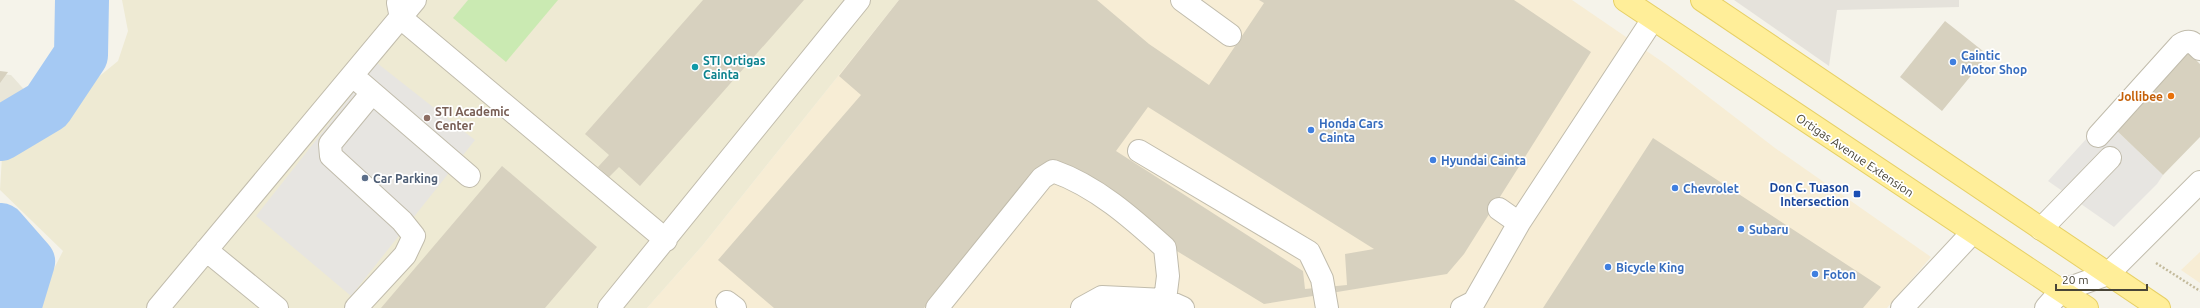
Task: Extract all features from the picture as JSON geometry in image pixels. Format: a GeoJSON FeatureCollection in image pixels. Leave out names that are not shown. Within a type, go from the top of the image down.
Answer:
{"type":"FeatureCollection","features":[{"type":"Feature","properties":{"kind":"main road","name":"Ortigas Avenue Extension"},"geometry":{"type":"LineString","coordinates":[[1625,0],[1972,233],[2087,308]]}},
{"type":"Feature","properties":{"kind":"main road"},"geometry":{"type":"LineString","coordinates":[[1702,0],[2160,308]]}},
{"type":"Feature","properties":{"kind":"street"},"geometry":{"type":"LineString","coordinates":[[158,308],[351,74],[399,9],[415,0]]}},
{"type":"Feature","properties":{"kind":"street"},"geometry":{"type":"LineString","coordinates":[[609,308],[666,240],[859,0]]}},
{"type":"Feature","properties":{"kind":"street"},"geometry":{"type":"LineString","coordinates":[[1182,0],[1230,35]]}},
{"type":"Feature","properties":{"kind":"street"},"geometry":{"type":"LineString","coordinates":[[399,9],[666,240]]}},
{"type":"Feature","properties":{"kind":"street"},"geometry":{"type":"LineString","coordinates":[[1462,308],[1474,302],[1519,224],[1654,19]]}},
{"type":"Feature","properties":{"kind":"street"},"geometry":{"type":"LineString","coordinates":[[2098,136],[2180,45],[2186,41],[2193,42],[2200,49]]}},
{"type":"Feature","properties":{"kind":"street"},"geometry":{"type":"LineString","coordinates":[[351,74],[470,176]]}},
{"type":"Feature","properties":{"kind":"street"},"geometry":{"type":"LineString","coordinates":[[356,308],[405,255],[414,236],[402,220],[331,156],[330,144],[372,93]]}},
{"type":"Feature","properties":{"kind":"street"},"geometry":{"type":"LineString","coordinates":[[1139,151],[1309,252],[1322,279],[1327,308]]}},
{"type":"Feature","properties":{"kind":"street"},"geometry":{"type":"LineString","coordinates":[[2041,229],[2110,158]]}},
{"type":"Feature","properties":{"kind":"street"},"geometry":{"type":"LineString","coordinates":[[937,308],[1042,178],[1053,171],[1069,177],[1127,213],[1165,248],[1168,276],[1174,304],[1102,297],[1082,308]]}},
{"type":"Feature","properties":{"kind":"street"},"geometry":{"type":"LineString","coordinates":[[2046,308],[2061,291],[2108,274],[2132,248],[2200,182]]}},
{"type":"Feature","properties":{"kind":"street"},"geometry":{"type":"LineString","coordinates":[[1499,209],[1519,224]]}},
{"type":"Feature","properties":{"kind":"street"},"geometry":{"type":"LineString","coordinates":[[1902,308],[1972,233]]}},
{"type":"Feature","properties":{"kind":"street"},"geometry":{"type":"LineString","coordinates":[[206,250],[277,308]]}},
{"type":"Feature","properties":{"kind":"path"},"geometry":{"type":"LineString","coordinates":[[2132,248],[2200,291]]}},
{"type":"Feature","properties":{"kind":"shaded area","name":"STI Academic Center"},"geometry":{"type":"Polygon","coordinates":[[[122,0],[899,0],[702,246],[647,308],[34,308],[63,251],[0,190],[2,156],[118,61],[128,31],[122,0]]]}},
{"type":"Feature","properties":{"kind":"shaded area"},"geometry":{"type":"Polygon","coordinates":[[[899,0],[1572,0],[1667,65],[1775,148],[1931,257],[1887,308],[647,308],[702,246],[899,0]]]}},
{"type":"Feature","properties":{"kind":"shaded area"},"geometry":{"type":"Polygon","coordinates":[[[1734,0],[1959,0],[1959,7],[1837,10],[1829,66],[1734,0]]]}},
{"type":"Feature","properties":{"kind":"shaded area","name":"Car Parking"},"geometry":{"type":"Polygon","coordinates":[[[377,63],[475,140],[351,296],[256,216],[377,63]]]}},
{"type":"Feature","properties":{"kind":"shaded area"},"geometry":{"type":"Polygon","coordinates":[[[0,74],[11,75],[29,95],[0,116],[0,74]]]}},
{"type":"Feature","properties":{"kind":"shaded area"},"geometry":{"type":"Polygon","coordinates":[[[2098,126],[2113,127],[2163,175],[2157,184],[2114,227],[2048,181],[2098,126]]]}},
{"type":"Feature","properties":{"kind":"shaded area"},"geometry":{"type":"Polygon","coordinates":[[[2200,252],[2200,283],[2181,270],[2200,252]]]}},
{"type":"Feature","properties":{"kind":"shaded area"},"geometry":{"type":"Polygon","coordinates":[[[0,257],[19,279],[0,303],[0,257]]]}},
{"type":"Feature","properties":{"kind":"green space"},"geometry":{"type":"Polygon","coordinates":[[[468,0],[558,0],[506,62],[453,18],[468,0]]]}},
{"type":"Feature","properties":{"kind":"building","name":"STI Ortigas Cainta"},"geometry":{"type":"Polygon","coordinates":[[[703,0],[804,0],[640,186],[619,167],[609,177],[598,167],[609,155],[585,134],[703,0]]]}},
{"type":"Feature","properties":{"kind":"building"},"geometry":{"type":"Polygon","coordinates":[[[899,0],[1097,0],[1149,44],[1209,85],[1264,3],[1259,0],[1514,0],[1591,52],[1464,254],[1447,274],[1264,304],[1042,169],[924,308],[774,308],[718,260],[861,95],[839,76],[899,0]],[[1148,107],[1116,151],[1303,271],[1305,289],[1347,285],[1345,254],[1374,249],[1148,107]]]}},
{"type":"Feature","properties":{"kind":"building"},"geometry":{"type":"Polygon","coordinates":[[[1945,21],[1988,55],[1942,111],[1900,77],[1945,21]]]}},
{"type":"Feature","properties":{"kind":"building","name":"Jollibee"},"geometry":{"type":"Polygon","coordinates":[[[2185,49],[2200,64],[2200,137],[2163,175],[2113,127],[2185,49]]]}},
{"type":"Feature","properties":{"kind":"building"},"geometry":{"type":"Polygon","coordinates":[[[0,71],[8,72],[0,83],[0,71]]]}},
{"type":"Feature","properties":{"kind":"building"},"geometry":{"type":"Polygon","coordinates":[[[1653,138],[1881,287],[1863,308],[1543,308],[1653,138]]]}},
{"type":"Feature","properties":{"kind":"building"},"geometry":{"type":"Polygon","coordinates":[[[502,166],[597,247],[545,308],[381,308],[502,166]]]}},
{"type":"Feature","properties":{"kind":"waterway"},"geometry":{"type":"LineString","coordinates":[[0,134],[47,106],[81,55],[82,0]]}},
{"type":"Feature","properties":{"kind":"waterway"},"geometry":{"type":"LineString","coordinates":[[0,230],[28,262],[14,308]]}},
{"type":"Feature","properties":{"kind":"place","name":"Caintic Motor Shop"},"geometry":{"type":"Point","coordinates":[1953,62]}},
{"type":"Feature","properties":{"kind":"place","name":"STI Ortigas Cainta"},"geometry":{"type":"Point","coordinates":[695,67]}},
{"type":"Feature","properties":{"kind":"place","name":"Jollibee"},"geometry":{"type":"Point","coordinates":[2171,96]}},
{"type":"Feature","properties":{"kind":"place","name":"STI Academic Center"},"geometry":{"type":"Point","coordinates":[427,118]}},
{"type":"Feature","properties":{"kind":"place","name":"Honda Cars Cainta"},"geometry":{"type":"Point","coordinates":[1311,130]}},
{"type":"Feature","properties":{"kind":"place","name":"Hyundai Cainta"},"geometry":{"type":"Point","coordinates":[1433,160]}},
{"type":"Feature","properties":{"kind":"place","name":"Car Parking"},"geometry":{"type":"Point","coordinates":[365,178]}},
{"type":"Feature","properties":{"kind":"place","name":"Chevrolet"},"geometry":{"type":"Point","coordinates":[1675,188]}},
{"type":"Feature","properties":{"kind":"place","name":"Don C. Tuason Intersection"},"geometry":{"type":"Point","coordinates":[1857,194]}},
{"type":"Feature","properties":{"kind":"place","name":"Subaru"},"geometry":{"type":"Point","coordinates":[1741,229]}},
{"type":"Feature","properties":{"kind":"place","name":"Bicycle King"},"geometry":{"type":"Point","coordinates":[1608,267]}},
{"type":"Feature","properties":{"kind":"place","name":"Foton"},"geometry":{"type":"Point","coordinates":[1815,274]}}]}
